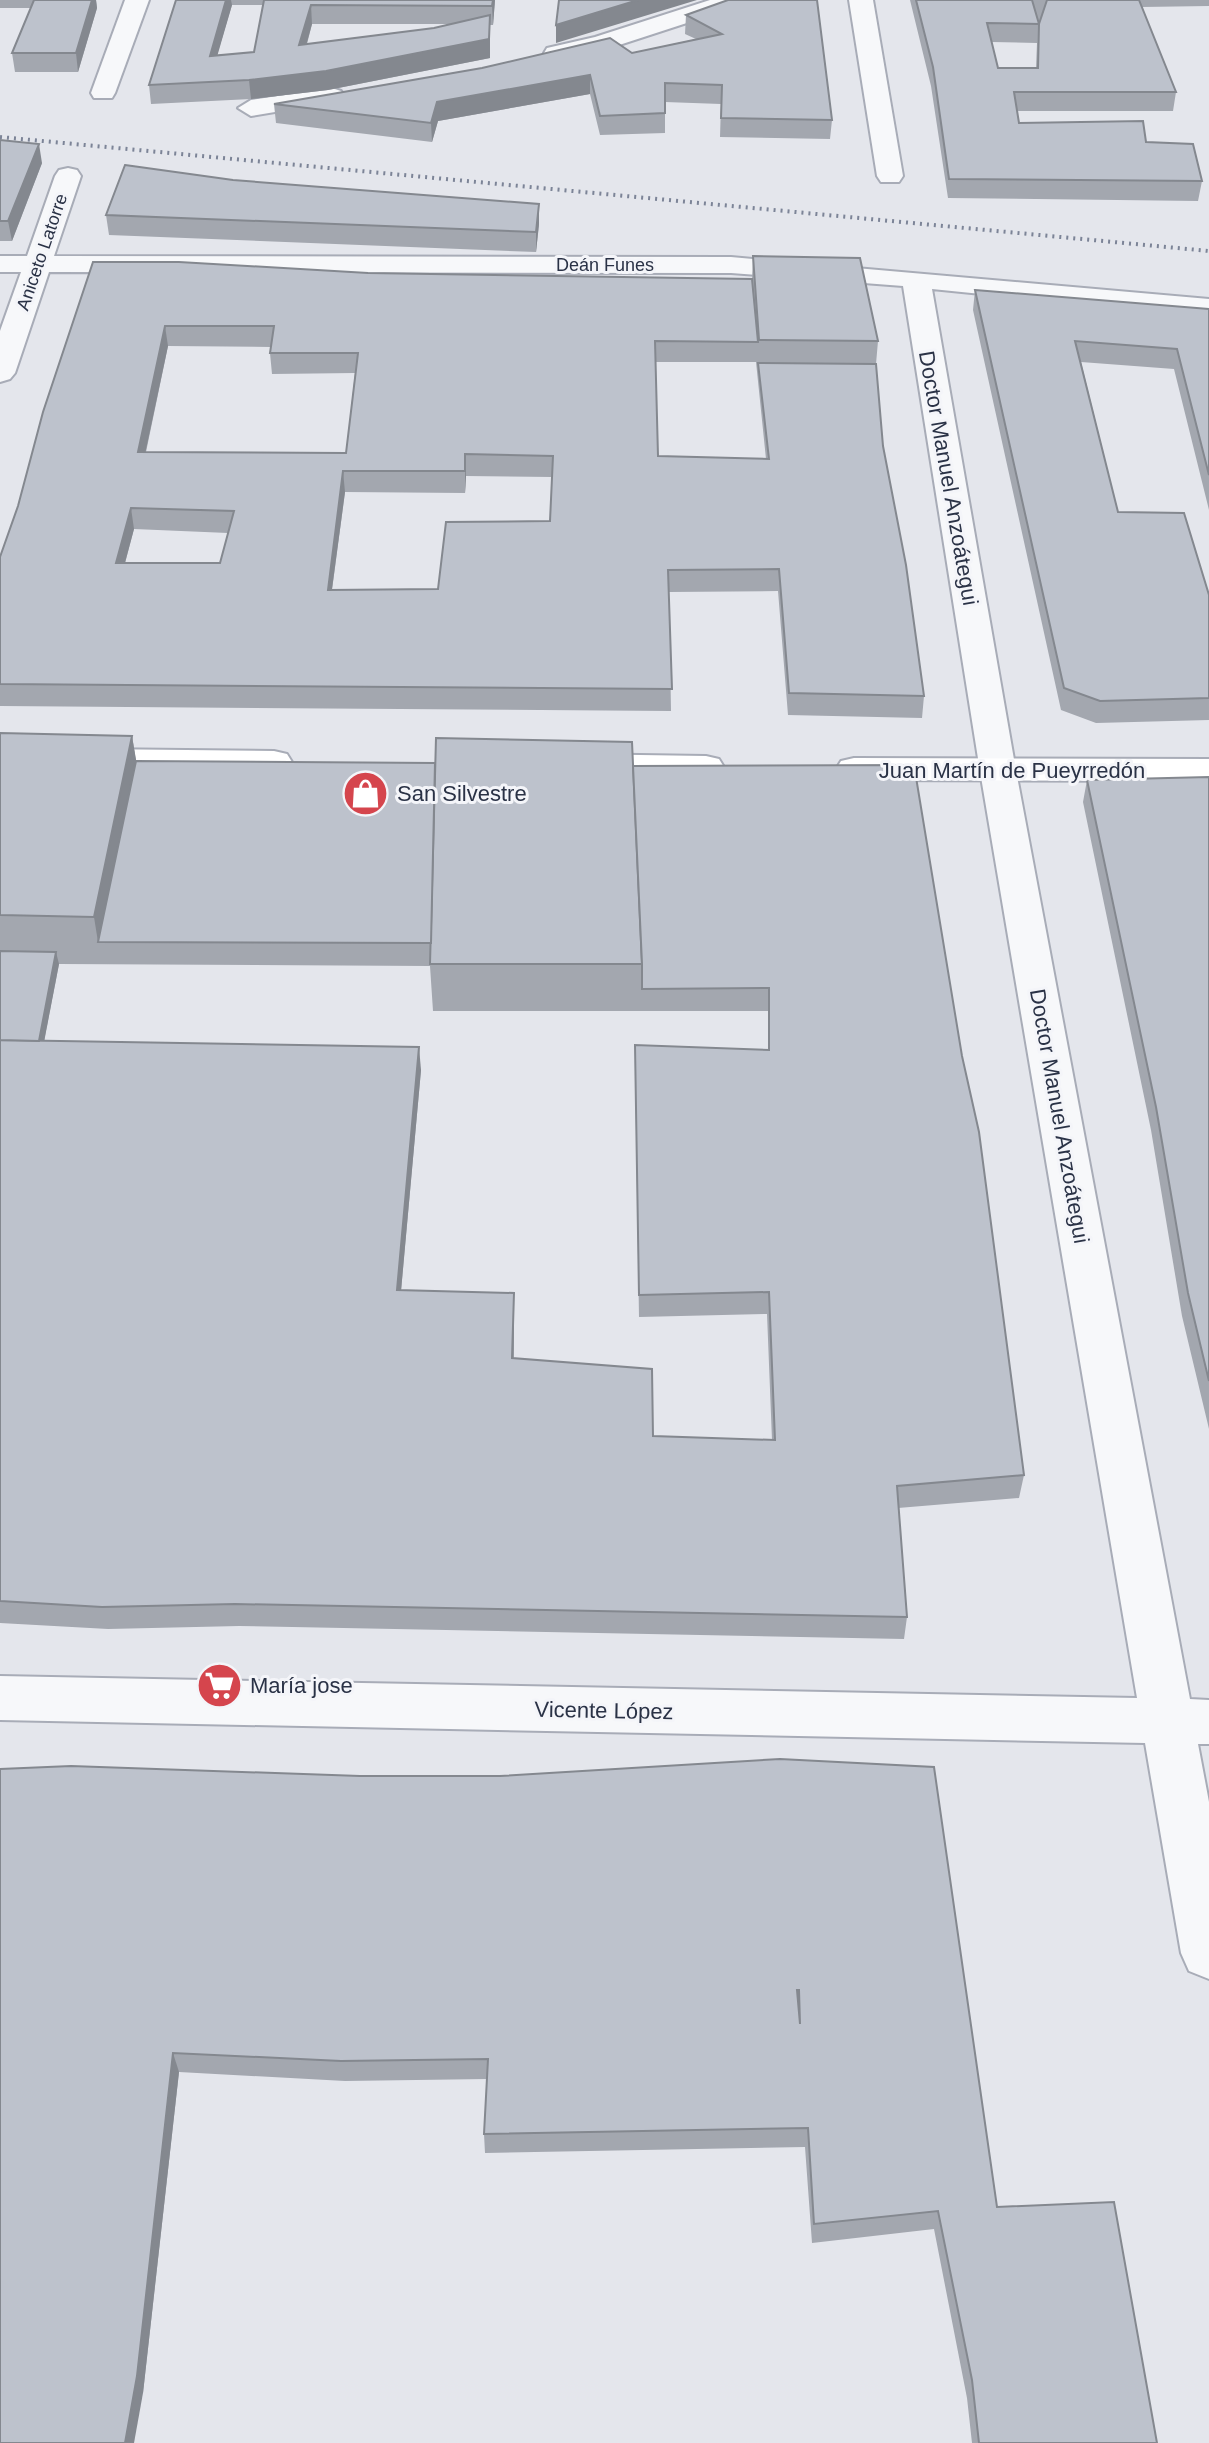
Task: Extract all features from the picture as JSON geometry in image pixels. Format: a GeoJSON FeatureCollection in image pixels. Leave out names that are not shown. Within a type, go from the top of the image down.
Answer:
{"type":"FeatureCollection","features":[{"type":"Feature","properties":{"kind":"street"},"geometry":{"type":"LineString","coordinates":[[103,93],[137,0]]}},
{"type":"Feature","properties":{"kind":"street"},"geometry":{"type":"LineString","coordinates":[[526,60],[601,43],[734,0]]}},
{"type":"Feature","properties":{"kind":"street"},"geometry":{"type":"LineString","coordinates":[[861,0],[890,176]]}},
{"type":"Feature","properties":{"kind":"street"},"geometry":{"type":"LineString","coordinates":[[251,108],[355,93]]}},
{"type":"Feature","properties":{"kind":"street","name":"Aniceto Latorre"},"geometry":{"type":"LineString","coordinates":[[0,373],[68,176]]}},
{"type":"Feature","properties":{"kind":"street","name":"Deán Funes"},"geometry":{"type":"LineString","coordinates":[[0,264],[731,265],[916,279],[1209,308]]}},
{"type":"Feature","properties":{"kind":"street","name":"Doctor Manuel Anzoátegui"},"geometry":{"type":"LineString","coordinates":[[916,279],[998,771],[1189,1722],[1209,1953]]}},
{"type":"Feature","properties":{"kind":"street"},"geometry":{"type":"LineString","coordinates":[[0,759],[301,762]]}},
{"type":"Feature","properties":{"kind":"street"},"geometry":{"type":"LineString","coordinates":[[539,765],[745,768]]}},
{"type":"Feature","properties":{"kind":"street","name":"Juan Martín de Pueyrredón"},"geometry":{"type":"LineString","coordinates":[[824,768],[1209,770]]}},
{"type":"Feature","properties":{"kind":"street","name":"Vicente López"},"geometry":{"type":"LineString","coordinates":[[0,1698],[1189,1722]]}},
{"type":"Feature","properties":{"kind":"building"},"geometry":{"type":"Polygon","coordinates":[[[34,0],[92,0],[76,53],[12,53],[34,0]]]}},
{"type":"Feature","properties":{"kind":"building"},"geometry":{"type":"Polygon","coordinates":[[[176,0],[226,0],[210,56],[254,52],[264,0],[493,0],[492,6],[311,5],[299,45],[434,28],[490,15],[489,39],[326,71],[249,80],[149,85],[176,0]]]}},
{"type":"Feature","properties":{"kind":"building"},"geometry":{"type":"Polygon","coordinates":[[[559,0],[638,0],[556,25],[559,0]]]}},
{"type":"Feature","properties":{"kind":"building"},"geometry":{"type":"Polygon","coordinates":[[[728,0],[817,0],[832,120],[721,118],[722,85],[665,83],[665,113],[600,116],[590,75],[437,102],[431,123],[274,104],[482,68],[610,38],[632,53],[722,34],[686,15],[728,0]]]}},
{"type":"Feature","properties":{"kind":"building"},"geometry":{"type":"Polygon","coordinates":[[[916,0],[1032,0],[1039,24],[1047,0],[1139,0],[1176,92],[1014,92],[1019,123],[1143,121],[1146,142],[1193,144],[1202,181],[949,179],[933,67],[916,0]],[[987,23],[998,68],[1038,68],[1039,24],[987,23]]]}},
{"type":"Feature","properties":{"kind":"building"},"geometry":{"type":"Polygon","coordinates":[[[0,140],[39,144],[8,221],[0,221],[0,140]]]}},
{"type":"Feature","properties":{"kind":"building"},"geometry":{"type":"Polygon","coordinates":[[[125,165],[233,180],[539,204],[536,232],[106,215],[125,165]]]}},
{"type":"Feature","properties":{"kind":"building"},"geometry":{"type":"Polygon","coordinates":[[[753,256],[860,258],[878,341],[759,340],[753,256]]]}},
{"type":"Feature","properties":{"kind":"building"},"geometry":{"type":"Polygon","coordinates":[[[93,262],[179,262],[368,273],[752,279],[758,342],[655,341],[658,456],[769,459],[758,363],[876,364],[883,446],[906,565],[924,696],[789,693],[779,569],[668,570],[672,689],[0,684],[0,557],[18,506],[43,412],[93,262]],[[165,326],[138,452],[346,453],[358,353],[270,353],[274,326],[165,326]],[[465,454],[465,471],[343,471],[328,590],[438,589],[446,522],[550,521],[553,456],[465,454]],[[131,508],[116,563],[220,563],[234,511],[131,508]]]}},
{"type":"Feature","properties":{"kind":"building"},"geometry":{"type":"Polygon","coordinates":[[[975,290],[1209,309],[1209,475],[1177,349],[1075,341],[1118,512],[1184,513],[1209,595],[1209,698],[1100,701],[1064,688],[975,290]]]}},
{"type":"Feature","properties":{"kind":"building"},"geometry":{"type":"Polygon","coordinates":[[[0,733],[132,736],[94,917],[0,915],[0,733]]]}},
{"type":"Feature","properties":{"kind":"building"},"geometry":{"type":"Polygon","coordinates":[[[436,738],[632,742],[642,964],[430,964],[436,738]]]}},
{"type":"Feature","properties":{"kind":"building"},"geometry":{"type":"Polygon","coordinates":[[[136,761],[435,763],[431,943],[98,942],[136,761]]]}},
{"type":"Feature","properties":{"kind":"building"},"geometry":{"type":"Polygon","coordinates":[[[914,765],[962,1056],[979,1132],[1024,1475],[897,1486],[907,1617],[235,1604],[102,1607],[0,1601],[0,1040],[419,1047],[397,1290],[514,1293],[512,1358],[652,1369],[653,1436],[775,1440],[769,1292],[639,1295],[635,1045],[769,1050],[769,988],[642,989],[633,766],[914,765]]]}},
{"type":"Feature","properties":{"kind":"building"},"geometry":{"type":"Polygon","coordinates":[[[1209,777],[1209,1381],[1188,1293],[1156,1107],[1087,780],[1209,777]]]}},
{"type":"Feature","properties":{"kind":"building"},"geometry":{"type":"Polygon","coordinates":[[[0,951],[56,952],[39,1041],[0,1040],[0,951]]]}},
{"type":"Feature","properties":{"kind":"building"},"geometry":{"type":"Polygon","coordinates":[[[780,1759],[934,1767],[997,2207],[1114,2202],[1157,2443],[979,2443],[972,2380],[938,2211],[814,2224],[808,2128],[484,2134],[488,2059],[341,2061],[173,2053],[137,2376],[125,2443],[0,2443],[0,1769],[71,1766],[360,1776],[500,1776],[780,1759]]]}},
{"type":"Feature","properties":{"kind":"railway"},"geometry":{"type":"LineString","coordinates":[[0,137],[1209,251]]}},
{"type":"Feature","properties":{"kind":"place","name":"San Silvestre"},"geometry":{"type":"Point","coordinates":[366,793]}},
{"type":"Feature","properties":{"kind":"place","name":"María jose"},"geometry":{"type":"Point","coordinates":[219,1685]}}]}
